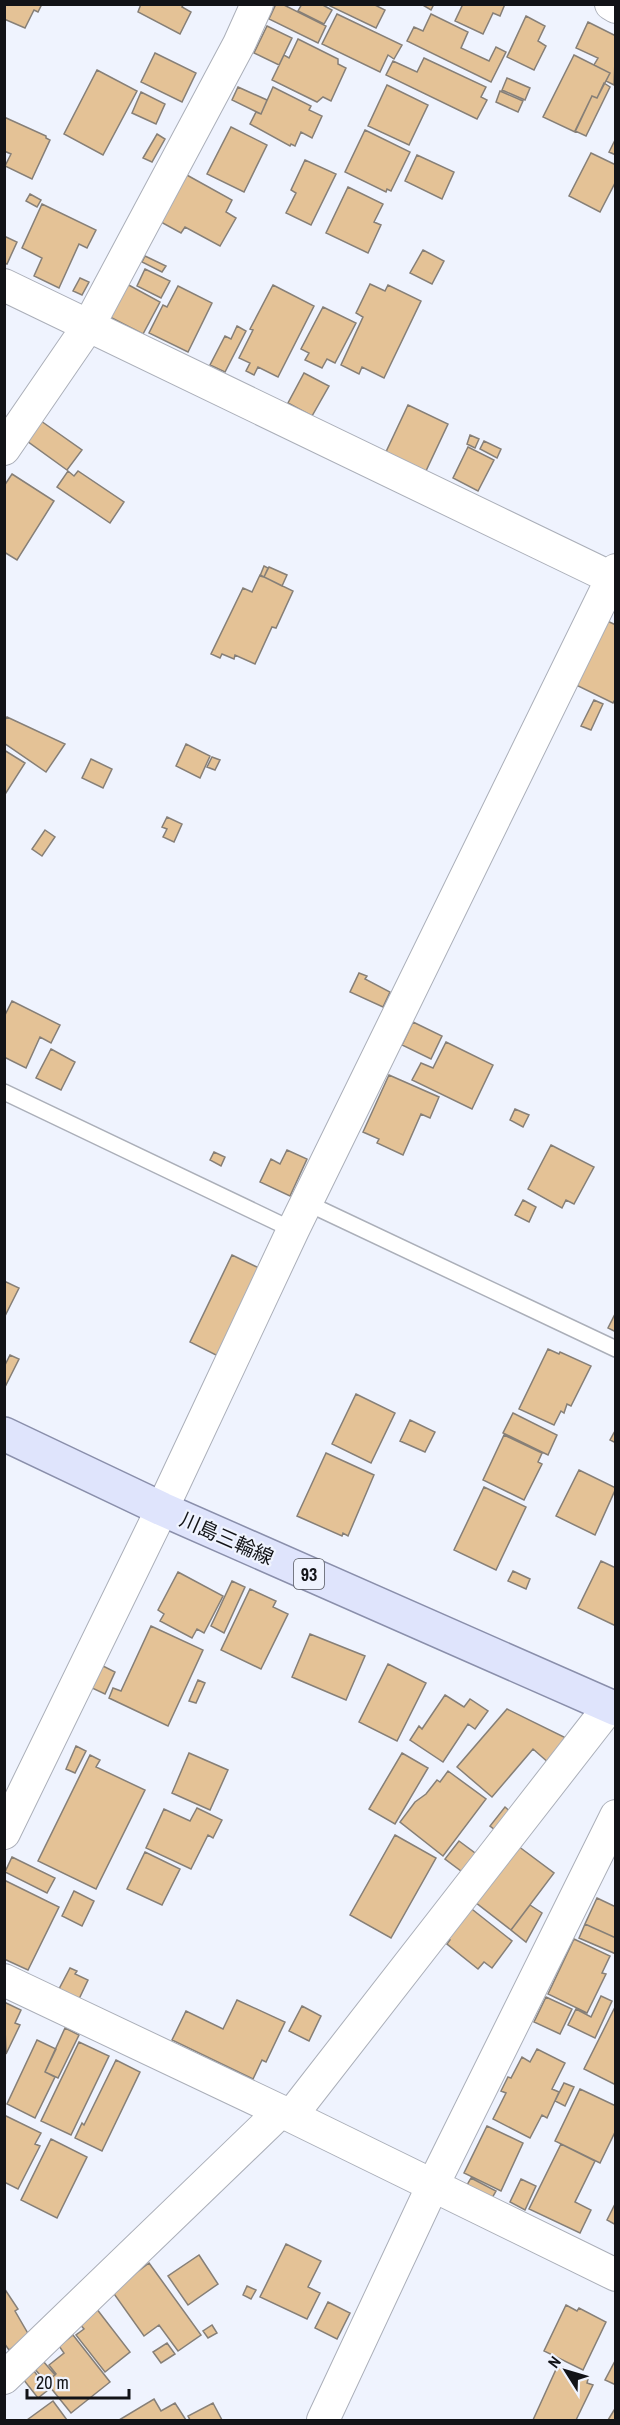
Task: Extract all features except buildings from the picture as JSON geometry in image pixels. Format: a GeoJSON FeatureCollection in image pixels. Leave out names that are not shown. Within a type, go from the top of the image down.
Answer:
{"type":"FeatureCollection","features":[{"type":"Feature","properties":{"kind":"main road","name":"川島三輪線"},"geometry":{"type":"LineString","coordinates":[[4,1434],[162,1509],[612,1708]]}},
{"type":"Feature","properties":{"kind":"street"},"geometry":{"type":"LineString","coordinates":[[4,449],[88,325],[239,44],[257,4]]}},
{"type":"Feature","properties":{"kind":"street"},"geometry":{"type":"LineString","coordinates":[[611,4],[615,7]]}},
{"type":"Feature","properties":{"kind":"street"},"geometry":{"type":"LineString","coordinates":[[4,285],[614,576],[293,1230],[162,1509],[4,1833]]}},
{"type":"Feature","properties":{"kind":"street"},"geometry":{"type":"LineString","coordinates":[[4,2378],[286,2114],[612,1708]]}},
{"type":"Feature","properties":{"kind":"street"},"geometry":{"type":"LineString","coordinates":[[323,2421],[434,2185],[615,1816]]}},
{"type":"Feature","properties":{"kind":"street"},"geometry":{"type":"LineString","coordinates":[[4,1980],[434,2185],[615,2275]]}},
{"type":"Feature","properties":{"kind":"lane"},"geometry":{"type":"LineString","coordinates":[[4,1092],[293,1230]]}},
{"type":"Feature","properties":{"kind":"lane"},"geometry":{"type":"LineString","coordinates":[[307,1203],[615,1349]]}}]}
